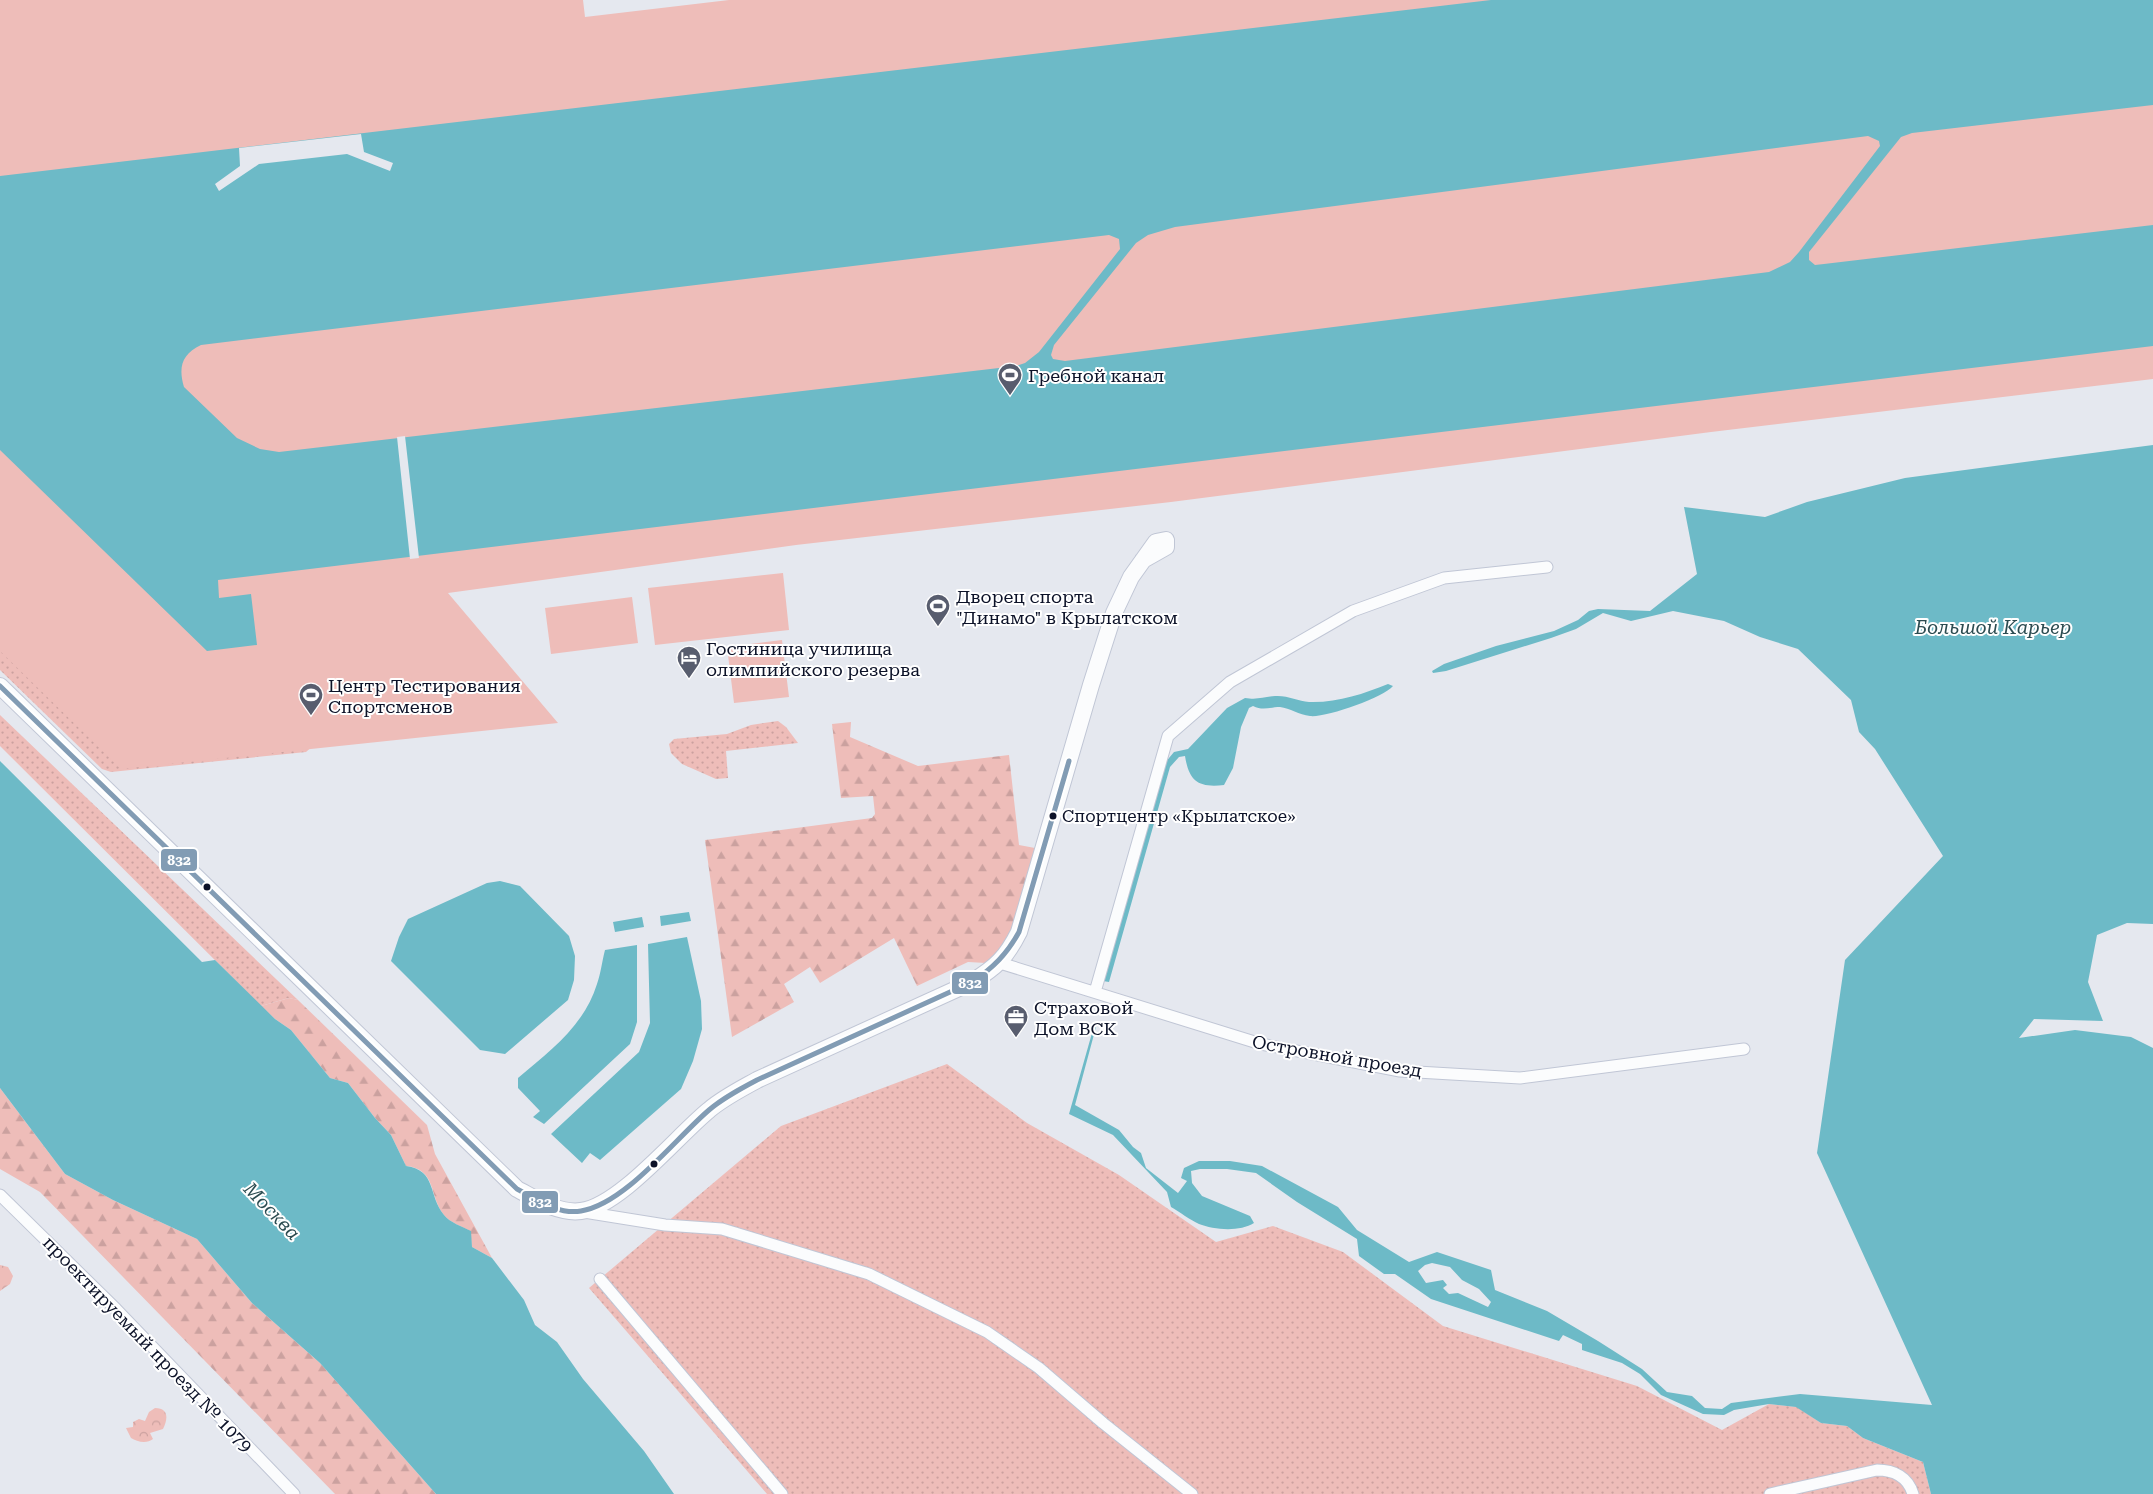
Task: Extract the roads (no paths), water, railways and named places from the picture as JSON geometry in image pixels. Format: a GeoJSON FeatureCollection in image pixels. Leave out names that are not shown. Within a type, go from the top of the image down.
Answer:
{"type":"FeatureCollection","features":[{"type":"Feature","properties":{"kind":"street"},"geometry":{"type":"LineString","coordinates":[[581,1211],[602,1205],[625,1188],[709,1110],[730,1095],[757,1080],[972,982],[1000,963],[1019,932],[1114,613],[1131,576],[1156,542]]}},
{"type":"Feature","properties":{"kind":"street"},"geometry":{"type":"LineString","coordinates":[[1094,992],[1168,736],[1230,682],[1352,612],[1444,578],[1547,567]]}},
{"type":"Feature","properties":{"kind":"street"},"geometry":{"type":"LineString","coordinates":[[0,686],[493,1167],[517,1188],[537,1200],[552,1206],[664,1225],[722,1230],[869,1274],[987,1332],[1039,1368],[1103,1423],[1192,1494]]}},
{"type":"Feature","properties":{"kind":"street","name":"Островной проезд"},"geometry":{"type":"LineString","coordinates":[[1000,963],[1055,982],[1094,992],[1261,1044],[1400,1071],[1520,1078],[1744,1049]]}},
{"type":"Feature","properties":{"kind":"street","name":"проектируемый проезд № 1079"},"geometry":{"type":"LineString","coordinates":[[0,1195],[116,1309],[294,1494]]}},
{"type":"Feature","properties":{"kind":"street"},"geometry":{"type":"LineString","coordinates":[[537,1200],[548,1215]]}},
{"type":"Feature","properties":{"kind":"street"},"geometry":{"type":"LineString","coordinates":[[600,1279],[782,1494]]}},
{"type":"Feature","properties":{"kind":"street"},"geometry":{"type":"LineString","coordinates":[[1770,1494],[1877,1470],[1896,1472],[1903,1478],[1913,1494]]}},
{"type":"Feature","properties":{"kind":"water","name":"Гребной канал"},"geometry":{"type":"Polygon","coordinates":[[[1491,0],[2153,0],[2153,105],[1912,133],[1901,137],[1809,252],[1809,260],[1815,265],[2153,225],[2153,346],[218,580],[219,598],[251,594],[257,645],[207,651],[0,450],[0,176],[1491,0]],[[1868,136],[1175,227],[1148,235],[1136,243],[1054,345],[1051,355],[1053,359],[1065,361],[1769,272],[1790,262],[1799,252],[1880,146],[1879,141],[1868,136]],[[1109,235],[201,345],[189,353],[183,362],[182,380],[184,387],[237,438],[260,449],[279,452],[1016,366],[1025,363],[1039,352],[1120,249],[1119,239],[1109,235]]]}},
{"type":"Feature","properties":{"kind":"water","name":"Большой Карьер"},"geometry":{"type":"Polygon","coordinates":[[[2153,445],[2153,924],[2127,923],[2097,935],[2088,982],[2103,1021],[2034,1019],[2019,1038],[2075,1030],[2131,1037],[2153,1048],[2153,1494],[1931,1494],[1923,1462],[1863,1438],[1847,1426],[1821,1423],[1796,1407],[1769,1404],[1734,1410],[1724,1415],[1703,1414],[1661,1395],[1640,1374],[1622,1363],[1582,1350],[1582,1344],[1563,1335],[1559,1341],[1431,1299],[1395,1274],[1384,1274],[1359,1256],[1357,1239],[1297,1202],[1256,1173],[1227,1169],[1191,1171],[1192,1183],[1202,1196],[1250,1216],[1254,1223],[1234,1229],[1212,1228],[1199,1224],[1171,1207],[1167,1192],[1113,1135],[1069,1114],[1094,1026],[1096,1027],[1075,1105],[1119,1130],[1133,1147],[1141,1153],[1146,1168],[1178,1193],[1187,1181],[1181,1178],[1184,1168],[1199,1161],[1230,1161],[1262,1166],[1338,1207],[1357,1230],[1409,1262],[1437,1252],[1491,1270],[1495,1290],[1547,1311],[1642,1369],[1667,1392],[1692,1396],[1705,1408],[1722,1409],[1731,1403],[1800,1394],[1932,1405],[1817,1153],[1845,960],[1943,856],[1875,749],[1859,732],[1851,700],[1798,649],[1760,637],[1724,621],[1673,611],[1631,621],[1603,613],[1576,629],[1551,638],[1446,671],[1433,673],[1432,671],[1444,664],[1496,646],[1554,631],[1578,620],[1589,611],[1598,609],[1650,611],[1697,574],[1684,507],[1765,517],[1807,502],[1905,478],[2153,445]],[[1432,1263],[1425,1265],[1418,1271],[1426,1283],[1443,1280],[1447,1285],[1443,1288],[1449,1294],[1458,1293],[1488,1307],[1491,1302],[1479,1289],[1462,1280],[1450,1267],[1432,1263]]]}},
{"type":"Feature","properties":{"kind":"water"},"geometry":{"type":"Polygon","coordinates":[[[1388,684],[1393,686],[1378,696],[1340,711],[1317,716],[1310,716],[1280,707],[1263,709],[1253,706],[1249,708],[1241,727],[1233,768],[1224,785],[1201,784],[1196,781],[1189,771],[1185,756],[1179,757],[1170,767],[1109,982],[1103,981],[1164,764],[1174,752],[1188,749],[1227,708],[1245,698],[1257,699],[1279,696],[1309,702],[1330,701],[1388,684]]]}},
{"type":"Feature","properties":{"kind":"water","name":"Москва"},"geometry":{"type":"Polygon","coordinates":[[[0,761],[202,962],[215,960],[275,1019],[291,1030],[330,1078],[348,1083],[391,1135],[406,1166],[416,1168],[427,1178],[439,1208],[446,1218],[471,1231],[472,1247],[492,1258],[524,1300],[535,1325],[557,1342],[583,1379],[644,1451],[674,1494],[436,1494],[320,1363],[252,1303],[197,1239],[113,1200],[65,1174],[0,1088],[0,761]]]}},
{"type":"Feature","properties":{"kind":"water"},"geometry":{"type":"Polygon","coordinates":[[[500,881],[520,886],[569,936],[575,956],[574,980],[568,1000],[505,1054],[480,1050],[391,961],[399,937],[408,919],[487,883],[500,881]]]}},
{"type":"Feature","properties":{"kind":"water"},"geometry":{"type":"Polygon","coordinates":[[[689,912],[691,921],[661,926],[660,916],[689,912]]]}},
{"type":"Feature","properties":{"kind":"water"},"geometry":{"type":"Polygon","coordinates":[[[642,917],[644,927],[615,932],[613,922],[642,917]]]}},
{"type":"Feature","properties":{"kind":"water"},"geometry":{"type":"Polygon","coordinates":[[[687,937],[701,1001],[702,1029],[693,1061],[681,1089],[600,1160],[590,1153],[582,1163],[551,1134],[639,1052],[650,1023],[648,944],[687,937]]]}},
{"type":"Feature","properties":{"kind":"water"},"geometry":{"type":"Polygon","coordinates":[[[637,945],[637,1022],[630,1044],[544,1124],[533,1117],[540,1111],[518,1088],[518,1078],[565,1037],[584,1013],[600,976],[605,950],[637,945]]]}},
{"type":"Feature","properties":{"kind":"place","name":"Гребной канал"},"geometry":{"type":"Point","coordinates":[1010,396]}},
{"type":"Feature","properties":{"kind":"place","name":"Дворец спорта \"Динамо\" в Крылатском"},"geometry":{"type":"Point","coordinates":[938,627]}},
{"type":"Feature","properties":{"kind":"place","name":"Гостиница училища олимпийского резерва"},"geometry":{"type":"Point","coordinates":[689,679]}},
{"type":"Feature","properties":{"kind":"place","name":"Центр Тестирования Спортсменов"},"geometry":{"type":"Point","coordinates":[311,716]}},
{"type":"Feature","properties":{"kind":"place","name":"Спортцентр «Крылатское»"},"geometry":{"type":"Point","coordinates":[1053,816]}},
{"type":"Feature","properties":{"kind":"place","name":"Страховой Дом ВСК"},"geometry":{"type":"Point","coordinates":[1016,1038]}}]}
